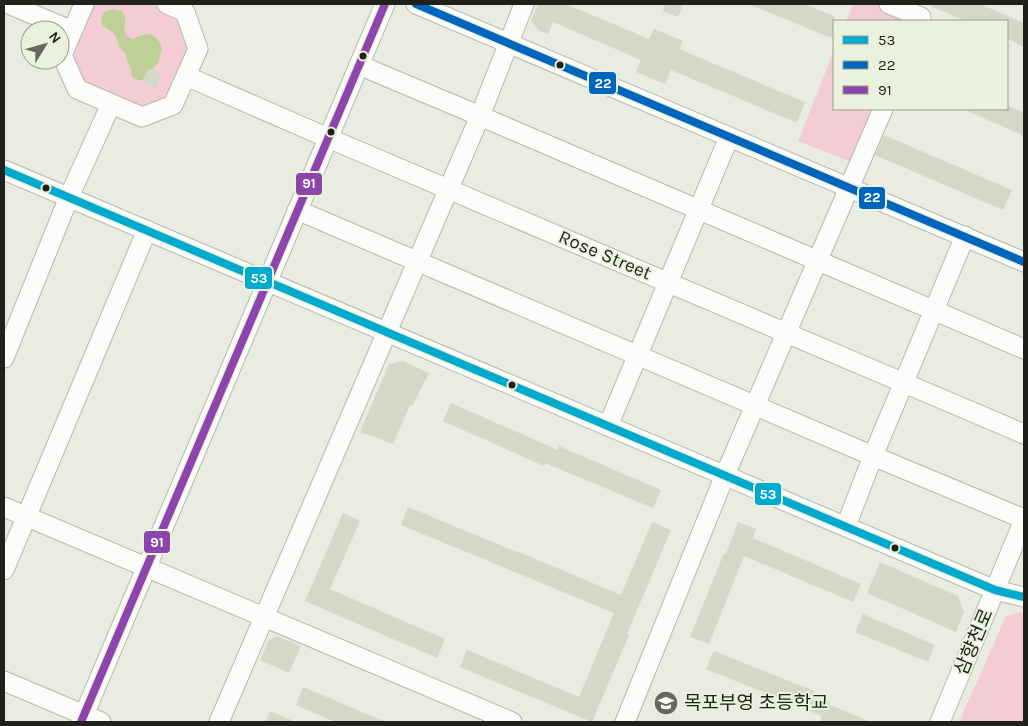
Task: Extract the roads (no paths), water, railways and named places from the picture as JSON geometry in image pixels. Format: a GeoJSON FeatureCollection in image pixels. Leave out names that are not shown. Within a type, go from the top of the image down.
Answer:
{"type":"FeatureCollection","features":[{"type":"Feature","properties":{"kind":"street"},"geometry":{"type":"LineString","coordinates":[[9,4],[72,31]]}},
{"type":"Feature","properties":{"kind":"street"},"geometry":{"type":"LineString","coordinates":[[84,4],[62,56],[77,89],[142,117],[173,105],[198,49],[185,12],[167,4]]}},
{"type":"Feature","properties":{"kind":"street"},"geometry":{"type":"LineString","coordinates":[[4,680],[88,720],[146,567],[385,4]]}},
{"type":"Feature","properties":{"kind":"street"},"geometry":{"type":"LineString","coordinates":[[416,4],[1024,262]]}},
{"type":"Feature","properties":{"kind":"street"},"geometry":{"type":"LineString","coordinates":[[219,722],[480,116],[524,4]]}},
{"type":"Feature","properties":{"kind":"street"},"geometry":{"type":"LineString","coordinates":[[889,4],[923,14]]}},
{"type":"Feature","properties":{"kind":"street"},"geometry":{"type":"LineString","coordinates":[[358,66],[480,116],[1024,349]]}},
{"type":"Feature","properties":{"kind":"street","name":"Rose Street"},"geometry":{"type":"LineString","coordinates":[[186,76],[1024,434]]}},
{"type":"Feature","properties":{"kind":"street"},"geometry":{"type":"LineString","coordinates":[[4,358],[69,197],[111,104]]}},
{"type":"Feature","properties":{"kind":"street"},"geometry":{"type":"LineString","coordinates":[[625,722],[725,475],[883,110]]}},
{"type":"Feature","properties":{"kind":"street"},"geometry":{"type":"LineString","coordinates":[[608,426],[729,136]]}},
{"type":"Feature","properties":{"kind":"street"},"geometry":{"type":"LineString","coordinates":[[4,170],[995,590],[1024,520],[297,210]]}},
{"type":"Feature","properties":{"kind":"street"},"geometry":{"type":"LineString","coordinates":[[4,570],[147,230]]}},
{"type":"Feature","properties":{"kind":"street"},"geometry":{"type":"LineString","coordinates":[[846,526],[873,456],[965,236]]}},
{"type":"Feature","properties":{"kind":"street"},"geometry":{"type":"LineString","coordinates":[[4,507],[512,722]]}},
{"type":"Feature","properties":{"kind":"street","name":"삼향천로"},"geometry":{"type":"LineString","coordinates":[[940,722],[995,590],[1024,597]]}},
{"type":"Feature","properties":{"kind":"place","name":"목포부영 초등학교"},"geometry":{"type":"Point","coordinates":[666,703]}}]}
